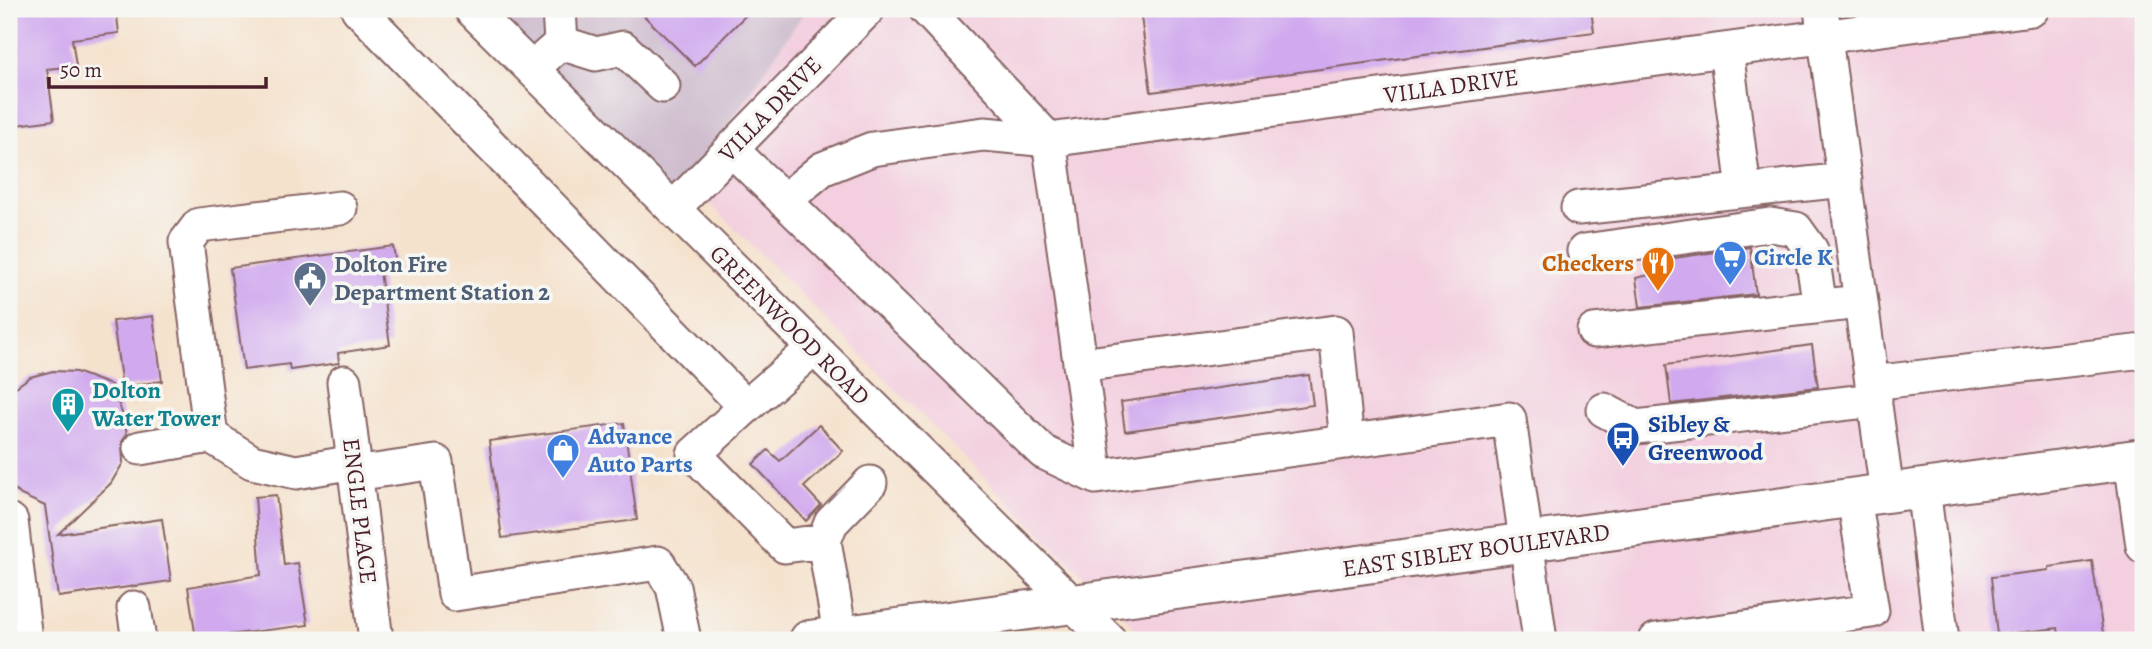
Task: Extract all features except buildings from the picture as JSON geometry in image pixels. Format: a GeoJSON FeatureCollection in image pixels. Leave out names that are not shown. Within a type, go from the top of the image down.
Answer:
{"type":"FeatureCollection","features":[{"type":"Feature","properties":{"kind":"main road","name":"EAST SIBLEY BOULEVARD"},"geometry":{"type":"LineString","coordinates":[[830,639],[2137,458]]}},
{"type":"Feature","properties":{"kind":"street"},"geometry":{"type":"LineString","coordinates":[[358,9],[746,407]]}},
{"type":"Feature","properties":{"kind":"street","name":"GREENWOOD ROAD"},"geometry":{"type":"LineString","coordinates":[[471,9],[1110,640]]}},
{"type":"Feature","properties":{"kind":"street"},"geometry":{"type":"LineString","coordinates":[[559,9],[561,43]]}},
{"type":"Feature","properties":{"kind":"street","name":"VILLA DRIVE"},"geometry":{"type":"LineString","coordinates":[[673,209],[868,9]]}},
{"type":"Feature","properties":{"kind":"street"},"geometry":{"type":"LineString","coordinates":[[926,9],[1049,141],[1096,477]]}},
{"type":"Feature","properties":{"kind":"street","name":"VILLA DRIVE"},"geometry":{"type":"LineString","coordinates":[[784,201],[822,169],[872,149],[984,134],[1049,141],[1726,50],[1823,23],[2032,9]]}},
{"type":"Feature","properties":{"kind":"street"},"geometry":{"type":"LineString","coordinates":[[1823,23],[1888,493],[1942,640]]}},
{"type":"Feature","properties":{"kind":"street"},"geometry":{"type":"LineString","coordinates":[[531,69],[561,43]]}},
{"type":"Feature","properties":{"kind":"street"},"geometry":{"type":"LineString","coordinates":[[561,43],[596,54],[623,48],[663,86]]}},
{"type":"Feature","properties":{"kind":"street"},"geometry":{"type":"LineString","coordinates":[[1726,50],[1744,191]]}},
{"type":"Feature","properties":{"kind":"street"},"geometry":{"type":"LineString","coordinates":[[731,149],[1043,452],[1096,477],[1510,419],[1540,640]]}},
{"type":"Feature","properties":{"kind":"street"},"geometry":{"type":"LineString","coordinates":[[1578,208],[1844,180]]}},
{"type":"Feature","properties":{"kind":"street"},"geometry":{"type":"LineString","coordinates":[[211,436],[186,242],[199,225],[340,208]]}},
{"type":"Feature","properties":{"kind":"street"},"geometry":{"type":"LineString","coordinates":[[1584,251],[1770,225],[1796,229],[1811,250],[1820,306]]}},
{"type":"Feature","properties":{"kind":"street"},"geometry":{"type":"LineString","coordinates":[[1594,331],[1861,302]]}},
{"type":"Feature","properties":{"kind":"street"},"geometry":{"type":"LineString","coordinates":[[1080,365],[1336,332],[1347,442]]}},
{"type":"Feature","properties":{"kind":"street"},"geometry":{"type":"LineString","coordinates":[[814,348],[694,454],[785,546],[824,541]]}},
{"type":"Feature","properties":{"kind":"street"},"geometry":{"type":"LineString","coordinates":[[1604,410],[1636,427],[2143,351]]}},
{"type":"Feature","properties":{"kind":"street","name":"ENGLE PLACE"},"geometry":{"type":"LineString","coordinates":[[344,382],[376,640]]}},
{"type":"Feature","properties":{"kind":"street"},"geometry":{"type":"LineString","coordinates":[[140,448],[211,436],[252,461],[296,472],[436,462],[455,594],[658,563],[673,587],[684,640]]}},
{"type":"Feature","properties":{"kind":"street"},"geometry":{"type":"LineString","coordinates":[[2137,458],[2143,546]]}},
{"type":"Feature","properties":{"kind":"street"},"geometry":{"type":"LineString","coordinates":[[830,639],[824,541],[831,523],[870,483]]}},
{"type":"Feature","properties":{"kind":"street"},"geometry":{"type":"LineString","coordinates":[[1656,640],[1872,611],[1888,493]]}},
{"type":"Feature","properties":{"kind":"street"},"geometry":{"type":"LineString","coordinates":[[9,522],[11,521],[25,640]]}},
{"type":"Feature","properties":{"kind":"street"},"geometry":{"type":"LineString","coordinates":[[134,608],[139,640]]}},
{"type":"Feature","properties":{"kind":"shaded area"},"geometry":{"type":"Polygon","coordinates":[[[472,9],[806,9],[673,209],[472,9]]]}},
{"type":"Feature","properties":{"kind":"shaded area"},"geometry":{"type":"Polygon","coordinates":[[[806,9],[2143,9],[2143,640],[1147,640],[690,184],[806,9]]]}},
{"type":"Feature","properties":{"kind":"place","name":"Circle K"},"geometry":{"type":"Point","coordinates":[1730,287]}},
{"type":"Feature","properties":{"kind":"place","name":"Checkers"},"geometry":{"type":"Point","coordinates":[1658,293]}},
{"type":"Feature","properties":{"kind":"place","name":"Dolton Fire Department Station 2"},"geometry":{"type":"Point","coordinates":[310,308]}},
{"type":"Feature","properties":{"kind":"place","name":"Dolton Water Tower"},"geometry":{"type":"Point","coordinates":[68,434]}},
{"type":"Feature","properties":{"kind":"place","name":"Sibley & Greenwood"},"geometry":{"type":"Point","coordinates":[1623,468]}},
{"type":"Feature","properties":{"kind":"place","name":"Advance Auto Parts"},"geometry":{"type":"Point","coordinates":[563,480]}}]}
